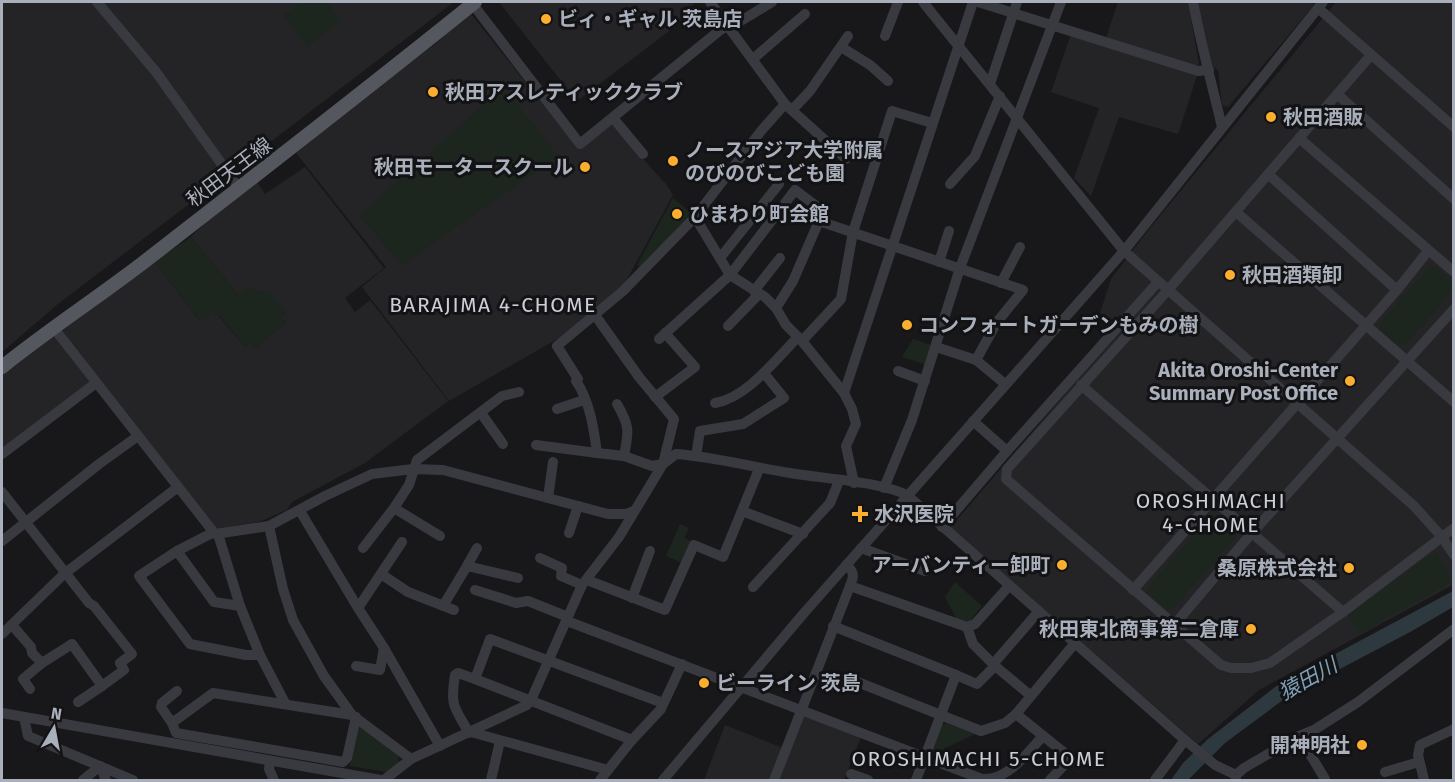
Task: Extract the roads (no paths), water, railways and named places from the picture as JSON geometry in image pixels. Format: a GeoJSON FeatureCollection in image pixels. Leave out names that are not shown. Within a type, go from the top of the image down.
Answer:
{"type":"FeatureCollection","features":[{"type":"Feature","properties":{"kind":"main road","name":"秋田天王線"},"geometry":{"type":"LineString","coordinates":[[2,367],[291,149],[473,2]]}},
{"type":"Feature","properties":{"kind":"street"},"geometry":{"type":"LineString","coordinates":[[97,2],[156,72],[238,187]]}},
{"type":"Feature","properties":{"kind":"street"},"geometry":{"type":"LineString","coordinates":[[473,2],[579,144],[727,26],[734,25],[772,2]]}},
{"type":"Feature","properties":{"kind":"street"},"geometry":{"type":"LineString","coordinates":[[710,2],[788,107],[846,159]]}},
{"type":"Feature","properties":{"kind":"street"},"geometry":{"type":"LineString","coordinates":[[885,36],[898,2]]}},
{"type":"Feature","properties":{"kind":"street"},"geometry":{"type":"LineString","coordinates":[[923,2],[1124,251],[1414,506],[1442,537],[1454,555]]}},
{"type":"Feature","properties":{"kind":"street"},"geometry":{"type":"LineString","coordinates":[[844,393],[973,2]]}},
{"type":"Feature","properties":{"kind":"street"},"geometry":{"type":"LineString","coordinates":[[978,2],[1015,7],[1053,24],[1198,71],[1209,70]]}},
{"type":"Feature","properties":{"kind":"street"},"geometry":{"type":"LineString","coordinates":[[884,488],[912,420],[960,268],[1061,2]]}},
{"type":"Feature","properties":{"kind":"street"},"geometry":{"type":"LineString","coordinates":[[1192,2],[1204,60],[1209,70],[1222,127]]}},
{"type":"Feature","properties":{"kind":"street"},"geometry":{"type":"LineString","coordinates":[[663,780],[846,565],[1124,251],[1321,5],[1371,55],[1454,127]]}},
{"type":"Feature","properties":{"kind":"street"},"geometry":{"type":"LineString","coordinates":[[990,84],[1015,7]]}},
{"type":"Feature","properties":{"kind":"street"},"geometry":{"type":"LineString","coordinates":[[753,59],[805,14]]}},
{"type":"Feature","properties":{"kind":"street"},"geometry":{"type":"LineString","coordinates":[[597,453],[594,427],[582,390],[576,381],[578,379],[557,346],[623,291],[695,217],[761,131],[810,91],[848,36]]}},
{"type":"Feature","properties":{"kind":"street"},"geometry":{"type":"LineString","coordinates":[[841,47],[870,65],[888,81]]}},
{"type":"Feature","properties":{"kind":"street"},"geometry":{"type":"LineString","coordinates":[[1371,55],[1168,290],[1007,469],[1006,479],[1221,665],[1231,668],[1251,668],[1270,663],[1343,612],[1454,528]]}},
{"type":"Feature","properties":{"kind":"street"},"geometry":{"type":"LineString","coordinates":[[1337,94],[1454,198]]}},
{"type":"Feature","properties":{"kind":"street"},"geometry":{"type":"LineString","coordinates":[[950,184],[975,156],[1000,96]]}},
{"type":"Feature","properties":{"kind":"street"},"geometry":{"type":"LineString","coordinates":[[715,403],[726,401],[764,373],[841,299],[853,232],[892,111],[932,123]]}},
{"type":"Feature","properties":{"kind":"street"},"geometry":{"type":"LineString","coordinates":[[613,118],[643,154]]}},
{"type":"Feature","properties":{"kind":"street"},"geometry":{"type":"LineString","coordinates":[[1299,138],[1454,272]]}},
{"type":"Feature","properties":{"kind":"street"},"geometry":{"type":"LineString","coordinates":[[1268,174],[1397,290]]}},
{"type":"Feature","properties":{"kind":"street"},"geometry":{"type":"LineString","coordinates":[[720,258],[779,184]]}},
{"type":"Feature","properties":{"kind":"street"},"geometry":{"type":"LineString","coordinates":[[655,397],[695,368],[662,336],[730,275],[795,190],[819,208],[819,221],[793,280],[776,308]]}},
{"type":"Feature","properties":{"kind":"street"},"geometry":{"type":"LineString","coordinates":[[1236,212],[1454,402]]}},
{"type":"Feature","properties":{"kind":"street"},"geometry":{"type":"LineString","coordinates":[[695,217],[730,275],[776,308],[786,325],[844,393],[852,408],[856,424],[846,446],[854,483]]}},
{"type":"Feature","properties":{"kind":"street"},"geometry":{"type":"LineString","coordinates":[[819,221],[1023,290],[997,322],[976,360]]}},
{"type":"Feature","properties":{"kind":"street"},"geometry":{"type":"LineString","coordinates":[[939,262],[949,231]]}},
{"type":"Feature","properties":{"kind":"street"},"geometry":{"type":"LineString","coordinates":[[1002,283],[1020,247]]}},
{"type":"Feature","properties":{"kind":"street"},"geometry":{"type":"LineString","coordinates":[[1133,590],[1297,405],[1428,251]]}},
{"type":"Feature","properties":{"kind":"street"},"geometry":{"type":"LineString","coordinates":[[728,326],[780,258]]}},
{"type":"Feature","properties":{"kind":"street"},"geometry":{"type":"LineString","coordinates":[[942,527],[1158,282]]}},
{"type":"Feature","properties":{"kind":"street"},"geometry":{"type":"LineString","coordinates":[[1175,624],[1251,534],[1454,309]]}},
{"type":"Feature","properties":{"kind":"street"},"geometry":{"type":"LineString","coordinates":[[2,713],[383,780],[411,759],[527,705],[585,583],[619,537],[663,464],[674,419],[639,377],[595,315]]}},
{"type":"Feature","properties":{"kind":"street"},"geometry":{"type":"LineString","coordinates":[[53,327],[215,533],[240,606],[260,655],[285,704]]}},
{"type":"Feature","properties":{"kind":"street"},"geometry":{"type":"LineString","coordinates":[[936,347],[976,360],[1005,384]]}},
{"type":"Feature","properties":{"kind":"street"},"geometry":{"type":"LineString","coordinates":[[898,371],[925,381]]}},
{"type":"Feature","properties":{"kind":"street"},"geometry":{"type":"LineString","coordinates":[[696,456],[700,431],[743,424],[784,398],[764,373]]}},
{"type":"Feature","properties":{"kind":"street"},"geometry":{"type":"LineString","coordinates":[[2,454],[96,383]]}},
{"type":"Feature","properties":{"kind":"street"},"geometry":{"type":"LineString","coordinates":[[1081,385],[1343,612]]}},
{"type":"Feature","properties":{"kind":"street"},"geometry":{"type":"LineString","coordinates":[[363,548],[409,485],[417,460],[502,396],[519,392]]}},
{"type":"Feature","properties":{"kind":"street"},"geometry":{"type":"LineString","coordinates":[[557,409],[584,400]]}},
{"type":"Feature","properties":{"kind":"street"},"geometry":{"type":"LineString","coordinates":[[617,404],[629,432],[624,456]]}},
{"type":"Feature","properties":{"kind":"street"},"geometry":{"type":"LineString","coordinates":[[481,413],[503,444]]}},
{"type":"Feature","properties":{"kind":"street"},"geometry":{"type":"LineString","coordinates":[[973,421],[1007,451]]}},
{"type":"Feature","properties":{"kind":"street"},"geometry":{"type":"LineString","coordinates":[[2,542],[138,436]]}},
{"type":"Feature","properties":{"kind":"street"},"geometry":{"type":"LineString","coordinates":[[536,445],[624,456],[652,466],[663,464],[676,454],[696,456],[759,469],[896,490],[908,495],[1185,740],[1215,765],[1236,778],[1244,768],[1299,736],[1314,730],[1358,702],[1454,628]]}},
{"type":"Feature","properties":{"kind":"street"},"geometry":{"type":"LineString","coordinates":[[548,498],[553,462]]}},
{"type":"Feature","properties":{"kind":"street"},"geometry":{"type":"LineString","coordinates":[[260,655],[246,655],[190,644],[139,576],[177,551],[215,533],[269,526],[372,474],[413,469],[443,470],[617,515],[634,511]]}},
{"type":"Feature","properties":{"kind":"street"},"geometry":{"type":"LineString","coordinates":[[540,558],[562,568],[561,576],[665,610],[694,545],[723,557],[759,469]]}},
{"type":"Feature","properties":{"kind":"street"},"geometry":{"type":"LineString","coordinates":[[753,587],[830,503],[839,481]]}},
{"type":"Feature","properties":{"kind":"street"},"geometry":{"type":"LineString","coordinates":[[2,634],[64,574],[178,487]]}},
{"type":"Feature","properties":{"kind":"street"},"geometry":{"type":"LineString","coordinates":[[2,492],[64,574],[94,606],[132,654],[120,663],[124,670],[78,702]]}},
{"type":"Feature","properties":{"kind":"street"},"geometry":{"type":"LineString","coordinates":[[569,534],[578,506]]}},
{"type":"Feature","properties":{"kind":"street"},"geometry":{"type":"LineString","coordinates":[[394,508],[440,536]]}},
{"type":"Feature","properties":{"kind":"street"},"geometry":{"type":"LineString","coordinates":[[300,511],[384,648],[440,746]]}},
{"type":"Feature","properties":{"kind":"street"},"geometry":{"type":"LineString","coordinates":[[742,512],[803,534]]}},
{"type":"Feature","properties":{"kind":"street"},"geometry":{"type":"LineString","coordinates":[[269,526],[283,590],[293,620],[324,676],[354,716],[411,759]]}},
{"type":"Feature","properties":{"kind":"street"},"geometry":{"type":"LineString","coordinates":[[358,608],[402,542]]}},
{"type":"Feature","properties":{"kind":"street"},"geometry":{"type":"LineString","coordinates":[[443,606],[477,548]]}},
{"type":"Feature","properties":{"kind":"street"},"geometry":{"type":"LineString","coordinates":[[861,548],[925,571]]}},
{"type":"Feature","properties":{"kind":"street"},"geometry":{"type":"LineString","coordinates":[[177,551],[214,602],[240,606]]}},
{"type":"Feature","properties":{"kind":"street"},"geometry":{"type":"LineString","coordinates":[[632,598],[650,551]]}},
{"type":"Feature","properties":{"kind":"street"},"geometry":{"type":"LineString","coordinates":[[774,780],[850,586],[854,574],[853,570],[846,565]]}},
{"type":"Feature","properties":{"kind":"street"},"geometry":{"type":"LineString","coordinates":[[467,566],[518,578]]}},
{"type":"Feature","properties":{"kind":"street"},"geometry":{"type":"LineString","coordinates":[[381,574],[408,592],[454,610]]}},
{"type":"Feature","properties":{"kind":"street"},"geometry":{"type":"LineString","coordinates":[[850,586],[967,627],[975,624],[1009,586]]}},
{"type":"Feature","properties":{"kind":"street"},"geometry":{"type":"LineString","coordinates":[[475,590],[516,603],[528,601],[567,619],[982,779],[990,780],[1015,766],[1043,736]]}},
{"type":"Feature","properties":{"kind":"street"},"geometry":{"type":"LineString","coordinates":[[833,626],[977,684],[1039,611]]}},
{"type":"Feature","properties":{"kind":"street"},"geometry":{"type":"LineString","coordinates":[[12,625],[42,663]]}},
{"type":"Feature","properties":{"kind":"street"},"geometry":{"type":"LineString","coordinates":[[967,627],[973,644],[1030,695]]}},
{"type":"Feature","properties":{"kind":"street"},"geometry":{"type":"LineString","coordinates":[[475,680],[490,639],[663,703]]}},
{"type":"Feature","properties":{"kind":"street"},"geometry":{"type":"LineString","coordinates":[[855,681],[981,731],[1005,723],[1016,714],[1075,643]]}},
{"type":"Feature","properties":{"kind":"street"},"geometry":{"type":"LineString","coordinates":[[30,689],[23,679],[42,663],[72,644],[102,686]]}},
{"type":"Feature","properties":{"kind":"street"},"geometry":{"type":"LineString","coordinates":[[356,666],[380,670],[384,648]]}},
{"type":"Feature","properties":{"kind":"street"},"geometry":{"type":"LineString","coordinates":[[600,780],[663,703],[682,664]]}},
{"type":"Feature","properties":{"kind":"street"},"geometry":{"type":"LineString","coordinates":[[608,770],[470,733],[452,704],[455,675],[458,674],[531,700],[632,740]]}},
{"type":"Feature","properties":{"kind":"street"},"geometry":{"type":"LineString","coordinates":[[916,780],[956,675]]}},
{"type":"Feature","properties":{"kind":"street"},"geometry":{"type":"LineString","coordinates":[[177,691],[162,703],[161,707],[176,733],[343,762],[347,758],[354,716]]}},
{"type":"Feature","properties":{"kind":"street"},"geometry":{"type":"LineString","coordinates":[[172,723],[213,693],[354,716]]}},
{"type":"Feature","properties":{"kind":"street"},"geometry":{"type":"LineString","coordinates":[[1016,714],[1067,755],[1068,761],[1050,780]]}},
{"type":"Feature","properties":{"kind":"street"},"geometry":{"type":"LineString","coordinates":[[24,717],[28,736],[133,780]]}},
{"type":"Feature","properties":{"kind":"street"},"geometry":{"type":"LineString","coordinates":[[1424,780],[1418,755],[1420,745],[1454,729]]}},
{"type":"Feature","properties":{"kind":"street"},"geometry":{"type":"LineString","coordinates":[[1299,736],[1325,779]]}},
{"type":"Feature","properties":{"kind":"street"},"geometry":{"type":"LineString","coordinates":[[1155,780],[1185,740]]}},
{"type":"Feature","properties":{"kind":"street"},"geometry":{"type":"LineString","coordinates":[[491,780],[500,741]]}},
{"type":"Feature","properties":{"kind":"street"},"geometry":{"type":"LineString","coordinates":[[270,761],[269,769],[274,780]]}},
{"type":"Feature","properties":{"kind":"street"},"geometry":{"type":"LineString","coordinates":[[1385,772],[1419,762]]}},
{"type":"Feature","properties":{"kind":"street"},"geometry":{"type":"LineString","coordinates":[[83,780],[100,766]]}},
{"type":"Feature","properties":{"kind":"street"},"geometry":{"type":"LineString","coordinates":[[100,766],[106,780]]}},
{"type":"Feature","properties":{"kind":"street"},"geometry":{"type":"LineString","coordinates":[[851,774],[868,780]]}},
{"type":"Feature","properties":{"kind":"water","name":"猿田川"},"geometry":{"type":"Polygon","coordinates":[[[1453,591],[1453,607],[1287,697],[1225,743],[1188,780],[1171,780],[1183,763],[1208,739],[1279,684],[1453,591]]]}},
{"type":"Feature","properties":{"kind":"place","name":"ビィ・ギャル 茨島店"},"geometry":{"type":"Point","coordinates":[546,19]}},
{"type":"Feature","properties":{"kind":"place","name":"秋田アスレティッククラブ"},"geometry":{"type":"Point","coordinates":[433,92]}},
{"type":"Feature","properties":{"kind":"place","name":"秋田酒販"},"geometry":{"type":"Point","coordinates":[1271,117]}},
{"type":"Feature","properties":{"kind":"place","name":"ノースアジア大学附属 のびのびこども園"},"geometry":{"type":"Point","coordinates":[673,161]}},
{"type":"Feature","properties":{"kind":"place","name":"秋田モータースクール"},"geometry":{"type":"Point","coordinates":[585,167]}},
{"type":"Feature","properties":{"kind":"place","name":"ひまわり町会館"},"geometry":{"type":"Point","coordinates":[677,214]}},
{"type":"Feature","properties":{"kind":"place","name":"秋田酒類卸"},"geometry":{"type":"Point","coordinates":[1230,275]}},
{"type":"Feature","properties":{"kind":"place","name":"コンフォートガーデンもみの樹"},"geometry":{"type":"Point","coordinates":[907,325]}},
{"type":"Feature","properties":{"kind":"place","name":"Akita Oroshi-Center Summary Post Office"},"geometry":{"type":"Point","coordinates":[1350,381]}},
{"type":"Feature","properties":{"kind":"place","name":"水沢医院"},"geometry":{"type":"Point","coordinates":[860,514]}},
{"type":"Feature","properties":{"kind":"place","name":"アーバンティー卸町"},"geometry":{"type":"Point","coordinates":[1062,565]}},
{"type":"Feature","properties":{"kind":"place","name":"桑原株式会社"},"geometry":{"type":"Point","coordinates":[1349,568]}},
{"type":"Feature","properties":{"kind":"place","name":"秋田東北商事第二倉庫"},"geometry":{"type":"Point","coordinates":[1251,629]}},
{"type":"Feature","properties":{"kind":"place","name":"ビーライン 茨島"},"geometry":{"type":"Point","coordinates":[704,683]}},
{"type":"Feature","properties":{"kind":"place","name":"開神明社"},"geometry":{"type":"Point","coordinates":[1362,745]}},
{"type":"Feature","properties":{"kind":"district","name":"BARAJIMA 4-CHOME"},"geometry":{"type":"Point","coordinates":[493,305]}},
{"type":"Feature","properties":{"kind":"district","name":"OROSHIMACHI 4-CHOME"},"geometry":{"type":"Point","coordinates":[1211,513]}},
{"type":"Feature","properties":{"kind":"district","name":"OROSHIMACHI 5-CHOME"},"geometry":{"type":"Point","coordinates":[979,759]}}]}
